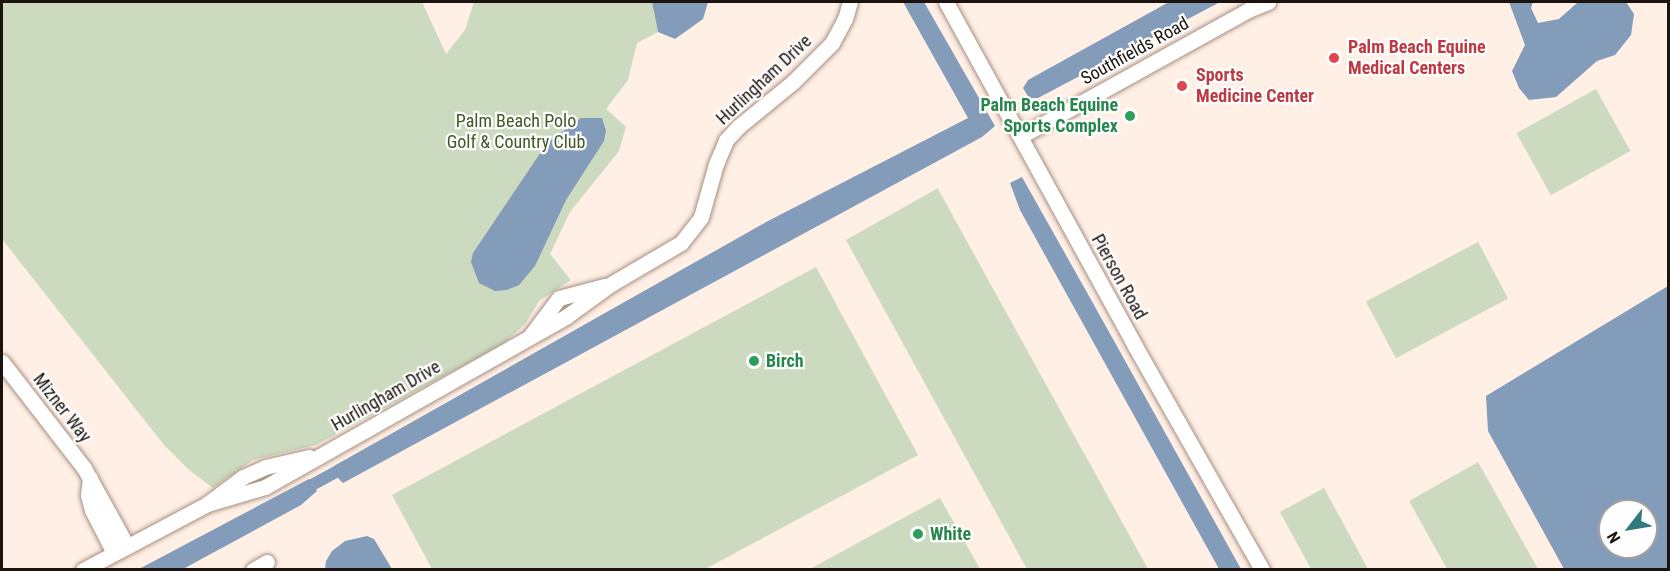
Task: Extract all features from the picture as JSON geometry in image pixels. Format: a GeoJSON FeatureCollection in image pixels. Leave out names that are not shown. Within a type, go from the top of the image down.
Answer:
{"type":"FeatureCollection","features":[{"type":"Feature","properties":{"kind":"street","name":"Hurlingham Drive"},"geometry":{"type":"LineString","coordinates":[[83,570],[207,504],[265,487],[567,316],[611,284],[665,254],[688,236],[705,208],[716,164],[726,140],[738,127],[793,82],[832,43],[845,20],[850,2]]}},
{"type":"Feature","properties":{"kind":"street","name":"Pierson Road"},"geometry":{"type":"LineString","coordinates":[[946,2],[1022,136],[1135,346],[1262,570]]}},
{"type":"Feature","properties":{"kind":"street","name":"Southfields Road"},"geometry":{"type":"LineString","coordinates":[[1022,136],[1248,10],[1268,2]]}},
{"type":"Feature","properties":{"kind":"street","name":"Mizner Way"},"geometry":{"type":"LineString","coordinates":[[2,362],[90,478],[88,495],[92,510],[120,549]]}},
{"type":"Feature","properties":{"kind":"street"},"geometry":{"type":"LineString","coordinates":[[253,570],[267,562]]}},
{"type":"Feature","properties":{"kind":"green space","name":"Palm Beach Polo Golf & Country Club"},"geometry":{"type":"Polygon","coordinates":[[[2,2],[422,2],[446,54],[465,30],[474,2],[652,2],[658,32],[637,43],[628,80],[606,109],[626,127],[619,151],[570,212],[550,254],[571,280],[539,301],[526,323],[503,344],[316,445],[253,460],[213,488],[188,469],[164,445],[2,239],[2,2]]]}},
{"type":"Feature","properties":{"kind":"green space"},"geometry":{"type":"Polygon","coordinates":[[[1596,89],[1630,151],[1551,195],[1516,133],[1596,89]]]}},
{"type":"Feature","properties":{"kind":"green space"},"geometry":{"type":"Polygon","coordinates":[[[938,188],[1148,569],[1027,569],[846,240],[938,188]]]}},
{"type":"Feature","properties":{"kind":"green space"},"geometry":{"type":"Polygon","coordinates":[[[1478,242],[1508,299],[1396,358],[1366,302],[1478,242]]]}},
{"type":"Feature","properties":{"kind":"green space","name":"Birch"},"geometry":{"type":"Polygon","coordinates":[[[816,267],[918,455],[705,569],[432,569],[392,495],[816,267]]]}},
{"type":"Feature","properties":{"kind":"green space"},"geometry":{"type":"Polygon","coordinates":[[[1478,462],[1538,569],[1447,569],[1409,501],[1478,462]]]}},
{"type":"Feature","properties":{"kind":"green space"},"geometry":{"type":"Polygon","coordinates":[[[1324,488],[1368,569],[1311,569],[1280,512],[1324,488]]]}},
{"type":"Feature","properties":{"kind":"green space","name":"White"},"geometry":{"type":"Polygon","coordinates":[[[940,498],[980,569],[810,569],[940,498]]]}},
{"type":"Feature","properties":{"kind":"water"},"geometry":{"type":"Polygon","coordinates":[[[652,2],[708,2],[703,19],[675,39],[658,32],[652,2]]]}},
{"type":"Feature","properties":{"kind":"water"},"geometry":{"type":"Polygon","coordinates":[[[903,2],[924,2],[995,126],[982,137],[343,483],[333,473],[334,466],[768,221],[968,118],[903,2]]]}},
{"type":"Feature","properties":{"kind":"water"},"geometry":{"type":"Polygon","coordinates":[[[1169,2],[1220,2],[1038,98],[1029,98],[1023,88],[1028,80],[1169,2]]]}},
{"type":"Feature","properties":{"kind":"water"},"geometry":{"type":"Polygon","coordinates":[[[1509,2],[1533,2],[1531,8],[1538,23],[1559,19],[1578,2],[1626,2],[1634,14],[1631,35],[1615,55],[1597,61],[1556,97],[1529,100],[1519,88],[1512,71],[1525,45],[1509,2]]]}},
{"type":"Feature","properties":{"kind":"water"},"geometry":{"type":"Polygon","coordinates":[[[581,118],[602,118],[606,131],[604,141],[566,200],[535,266],[519,285],[507,290],[495,291],[479,283],[471,262],[473,253],[547,143],[581,118]]]}},
{"type":"Feature","properties":{"kind":"water"},"geometry":{"type":"Polygon","coordinates":[[[1022,177],[1241,569],[1219,569],[1020,210],[1010,183],[1022,177]]]}},
{"type":"Feature","properties":{"kind":"water"},"geometry":{"type":"Polygon","coordinates":[[[1668,286],[1668,569],[1564,569],[1488,431],[1486,396],[1668,286]]]}},
{"type":"Feature","properties":{"kind":"water"},"geometry":{"type":"Polygon","coordinates":[[[309,479],[317,491],[301,505],[183,569],[139,569],[309,479]]]}},
{"type":"Feature","properties":{"kind":"water"},"geometry":{"type":"Polygon","coordinates":[[[367,536],[374,539],[392,569],[325,569],[326,561],[332,551],[345,541],[367,536]]]}},
{"type":"Feature","properties":{"kind":"waterway"},"geometry":{"type":"LineString","coordinates":[[299,492],[347,466]]}},
{"type":"Feature","properties":{"kind":"place","name":"Palm Beach Equine Medical Centers"},"geometry":{"type":"Point","coordinates":[1334,58]}},
{"type":"Feature","properties":{"kind":"place","name":"Sports Medicine Center"},"geometry":{"type":"Point","coordinates":[1182,86]}},
{"type":"Feature","properties":{"kind":"place","name":"Palm Beach Equine Sports Complex"},"geometry":{"type":"Point","coordinates":[1130,116]}},
{"type":"Feature","properties":{"kind":"place","name":"Birch"},"geometry":{"type":"Point","coordinates":[754,361]}},
{"type":"Feature","properties":{"kind":"place","name":"White"},"geometry":{"type":"Point","coordinates":[918,534]}}]}
